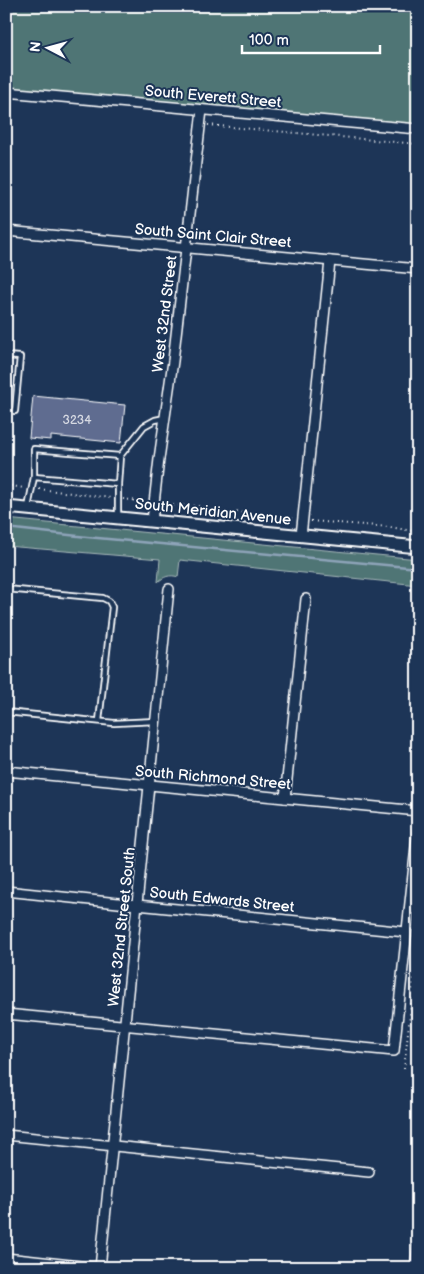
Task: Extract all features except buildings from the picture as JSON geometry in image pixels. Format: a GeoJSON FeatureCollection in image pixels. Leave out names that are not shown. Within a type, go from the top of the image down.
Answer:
{"type":"FeatureCollection","features":[{"type":"Feature","properties":{"kind":"main road","name":"South Meridian Avenue"},"geometry":{"type":"LineString","coordinates":[[6,507],[418,547]]}},
{"type":"Feature","properties":{"kind":"street","name":"South Everett Street"},"geometry":{"type":"LineString","coordinates":[[6,92],[418,129]]}},
{"type":"Feature","properties":{"kind":"street","name":"West 32nd Street"},"geometry":{"type":"LineString","coordinates":[[152,521],[173,361],[202,110]]}},
{"type":"Feature","properties":{"kind":"street","name":"South Saint Clair Street"},"geometry":{"type":"LineString","coordinates":[[6,231],[418,269]]}},
{"type":"Feature","properties":{"kind":"street"},"geometry":{"type":"LineString","coordinates":[[301,536],[330,261]]}},
{"type":"Feature","properties":{"kind":"street","name":"West 32nd Street South"},"geometry":{"type":"LineString","coordinates":[[100,1268],[169,589]]}},
{"type":"Feature","properties":{"kind":"street"},"geometry":{"type":"LineString","coordinates":[[285,798],[306,600]]}},
{"type":"Feature","properties":{"kind":"street","name":"South Richmond Street"},"geometry":{"type":"LineString","coordinates":[[6,771],[418,811]]}},
{"type":"Feature","properties":{"kind":"street"},"geometry":{"type":"LineString","coordinates":[[6,1014],[394,1051],[418,828]]}},
{"type":"Feature","properties":{"kind":"street","name":"South Edwards Street"},"geometry":{"type":"LineString","coordinates":[[6,891],[406,932]]}},
{"type":"Feature","properties":{"kind":"street"},"geometry":{"type":"LineString","coordinates":[[6,1136],[369,1172]]}},
{"type":"Feature","properties":{"kind":"street"},"geometry":{"type":"LineString","coordinates":[[6,1258],[100,1268]]}},
{"type":"Feature","properties":{"kind":"lane"},"geometry":{"type":"LineString","coordinates":[[6,356],[20,357],[15,411],[6,410]]}},
{"type":"Feature","properties":{"kind":"lane"},"geometry":{"type":"LineString","coordinates":[[118,518],[120,456],[144,426],[155,420],[165,418]]}},
{"type":"Feature","properties":{"kind":"lane"},"geometry":{"type":"LineString","coordinates":[[28,509],[34,476],[34,449],[120,456]]}},
{"type":"Feature","properties":{"kind":"lane"},"geometry":{"type":"LineString","coordinates":[[34,476],[118,484]]}},
{"type":"Feature","properties":{"kind":"lane"},"geometry":{"type":"LineString","coordinates":[[6,589],[103,598],[109,601],[112,607],[99,721]]}},
{"type":"Feature","properties":{"kind":"lane"},"geometry":{"type":"LineString","coordinates":[[6,712],[114,723],[156,721]]}},
{"type":"Feature","properties":{"kind":"path"},"geometry":{"type":"LineString","coordinates":[[208,125],[418,144]]}},
{"type":"Feature","properties":{"kind":"path"},"geometry":{"type":"LineString","coordinates":[[6,486],[118,498],[166,506],[198,506],[227,514],[238,512],[303,520],[390,527],[418,532]]}},
{"type":"Feature","properties":{"kind":"path"},"geometry":{"type":"LineString","coordinates":[[404,1069],[418,941]]}},
{"type":"Feature","properties":{"kind":"green space"},"geometry":{"type":"Polygon","coordinates":[[[6,6],[418,6],[418,126],[6,87],[6,6]]]}},
{"type":"Feature","properties":{"kind":"green space"},"geometry":{"type":"Polygon","coordinates":[[[6,519],[418,559],[418,585],[180,560],[178,577],[167,576],[158,582],[160,559],[6,546],[6,519]]]}},
{"type":"Feature","properties":{"kind":"waterway"},"geometry":{"type":"LineString","coordinates":[[6,528],[418,568]]}}]}
